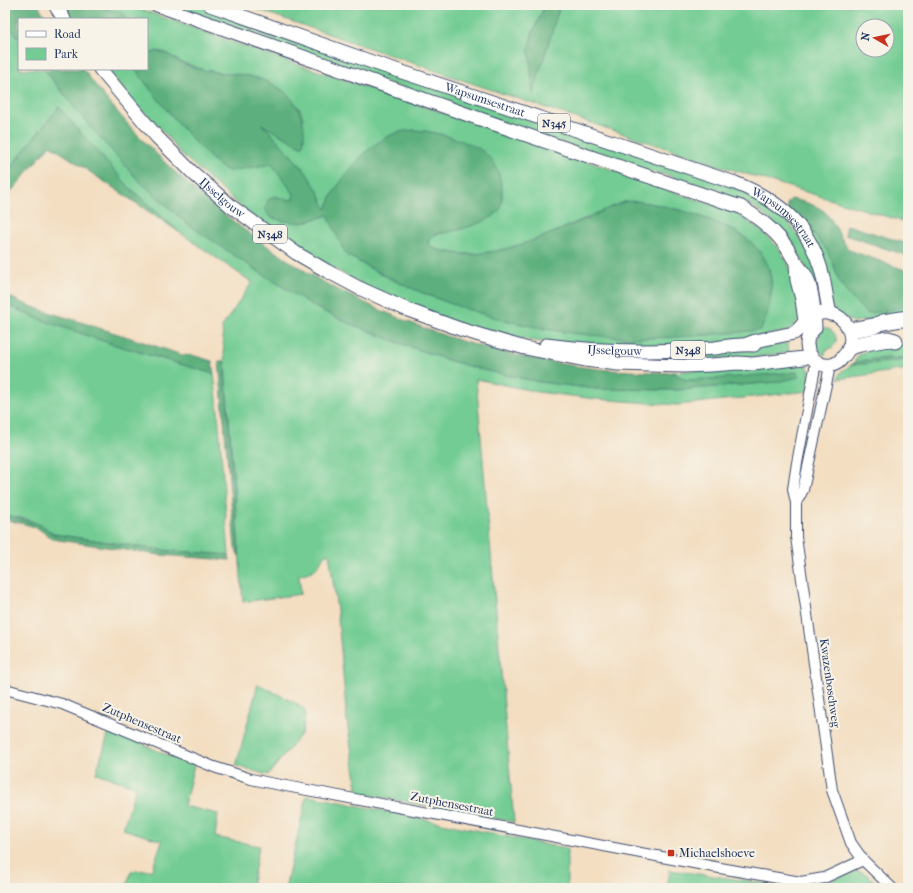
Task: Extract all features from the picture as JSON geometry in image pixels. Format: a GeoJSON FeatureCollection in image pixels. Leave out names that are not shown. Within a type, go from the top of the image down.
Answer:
{"type":"FeatureCollection","features":[{"type":"Feature","properties":{"kind":"highway"},"geometry":{"type":"LineString","coordinates":[[847,328],[874,326],[883,322],[908,318]]}},
{"type":"Feature","properties":{"kind":"highway"},"geometry":{"type":"LineString","coordinates":[[857,348],[888,344],[901,340]]}},
{"type":"Feature","properties":{"kind":"main road"},"geometry":{"type":"LineString","coordinates":[[55,5],[63,18]]}},
{"type":"Feature","properties":{"kind":"main road","name":"Wapsumsestraat"},"geometry":{"type":"LineString","coordinates":[[157,5],[576,153],[741,207],[757,217],[772,231],[785,245],[806,276],[812,298],[811,319]]}},
{"type":"Feature","properties":{"kind":"main road","name":"Wapsumsestraat"},"geometry":{"type":"LineString","coordinates":[[210,5],[372,62],[735,183],[759,194],[780,207],[804,233],[820,266],[830,314]]}},
{"type":"Feature","properties":{"kind":"main road","name":"IJsselgouw"},"geometry":{"type":"LineString","coordinates":[[101,70],[157,137],[193,173],[232,207],[296,253],[359,288],[408,310],[483,336],[553,354],[618,364],[683,366],[738,363],[753,359],[805,355]]}},
{"type":"Feature","properties":{"kind":"main road"},"geometry":{"type":"LineString","coordinates":[[820,313],[830,314],[837,316],[847,328],[857,351],[847,364],[826,368],[805,355],[798,330],[820,313]]}},
{"type":"Feature","properties":{"kind":"main road"},"geometry":{"type":"LineString","coordinates":[[811,319],[828,319],[847,328]]}},
{"type":"Feature","properties":{"kind":"main road"},"geometry":{"type":"LineString","coordinates":[[805,355],[808,349],[809,335],[815,328],[811,319]]}},
{"type":"Feature","properties":{"kind":"main road"},"geometry":{"type":"LineString","coordinates":[[826,368],[826,360],[840,353],[843,348],[847,328]]}},
{"type":"Feature","properties":{"kind":"main road","name":"IJsselgouw"},"geometry":{"type":"LineString","coordinates":[[483,336],[553,346],[621,351],[710,348],[747,344],[755,341],[798,334]]}},
{"type":"Feature","properties":{"kind":"street","name":"Kwazenboschweg"},"geometry":{"type":"LineString","coordinates":[[796,503],[803,490],[819,415],[826,368]]}},
{"type":"Feature","properties":{"kind":"street","name":"Kwazenboschweg"},"geometry":{"type":"LineString","coordinates":[[826,368],[795,474],[793,489],[796,503],[797,544],[832,790],[851,843],[863,860]]}},
{"type":"Feature","properties":{"kind":"street","name":"Zutphensestraat"},"geometry":{"type":"LineString","coordinates":[[5,689],[62,704],[214,767],[251,779],[270,783],[801,882],[824,878],[863,860]]}},
{"type":"Feature","properties":{"kind":"street"},"geometry":{"type":"LineString","coordinates":[[863,860],[892,888]]}},
{"type":"Feature","properties":{"kind":"green space"},"geometry":{"type":"Polygon","coordinates":[[[5,5],[38,5],[46,18],[18,18],[18,38],[5,21],[5,5]]]}},
{"type":"Feature","properties":{"kind":"green space"},"geometry":{"type":"Polygon","coordinates":[[[63,5],[91,5],[122,12],[126,18],[71,18],[63,5]]]}},
{"type":"Feature","properties":{"kind":"green space"},"geometry":{"type":"Polygon","coordinates":[[[91,5],[129,5],[261,52],[733,211],[758,228],[771,240],[787,262],[794,278],[799,320],[788,331],[724,344],[583,347],[534,341],[484,332],[397,303],[305,253],[247,212],[179,152],[169,138],[147,114],[137,107],[108,70],[136,70],[185,131],[218,165],[225,169],[229,171],[272,163],[294,194],[293,199],[289,200],[274,196],[302,223],[328,215],[347,255],[391,279],[452,304],[544,329],[572,333],[647,338],[710,335],[768,311],[771,293],[771,275],[763,256],[750,241],[733,230],[686,212],[636,202],[625,202],[616,205],[544,237],[512,248],[480,254],[462,254],[435,248],[428,243],[433,235],[458,230],[482,221],[501,206],[501,187],[455,139],[425,131],[413,130],[390,136],[377,143],[366,152],[341,182],[331,198],[326,210],[318,191],[305,171],[267,129],[259,123],[300,146],[303,118],[299,108],[292,100],[279,88],[256,78],[204,70],[181,62],[163,52],[157,51],[150,54],[148,51],[148,18],[126,18],[122,12],[91,5]]]}},
{"type":"Feature","properties":{"kind":"green space"},"geometry":{"type":"Polygon","coordinates":[[[165,5],[197,5],[738,188],[784,216],[814,258],[823,301],[815,302],[806,267],[788,238],[777,226],[753,206],[667,175],[632,168],[165,5]]]}},
{"type":"Feature","properties":{"kind":"green space"},"geometry":{"type":"Polygon","coordinates":[[[244,5],[545,5],[532,34],[533,92],[560,5],[908,5],[908,223],[717,165],[244,5]]]}},
{"type":"Feature","properties":{"kind":"green space"},"geometry":{"type":"Polygon","coordinates":[[[545,5],[560,5],[533,94],[529,50],[532,34],[545,5]]]}},
{"type":"Feature","properties":{"kind":"green space"},"geometry":{"type":"Polygon","coordinates":[[[5,21],[18,38],[18,70],[45,70],[87,123],[315,307],[346,322],[448,360],[483,370],[540,382],[597,389],[677,390],[778,382],[711,379],[686,380],[672,372],[803,362],[810,371],[809,391],[677,405],[596,399],[538,392],[476,379],[514,822],[358,793],[347,721],[338,617],[329,553],[324,555],[315,569],[299,575],[301,594],[243,602],[222,327],[253,281],[250,281],[179,232],[130,188],[59,107],[5,174],[5,21]]]}},
{"type":"Feature","properties":{"kind":"green space"},"geometry":{"type":"Polygon","coordinates":[[[148,51],[150,53],[164,53],[180,62],[203,70],[257,78],[269,82],[279,88],[295,103],[300,112],[304,133],[303,146],[300,146],[261,124],[305,171],[318,191],[326,209],[336,189],[356,162],[373,146],[391,135],[399,132],[417,130],[426,131],[445,135],[476,147],[485,153],[496,166],[502,187],[501,207],[493,216],[478,224],[433,235],[428,243],[429,245],[443,251],[471,254],[509,248],[549,234],[616,205],[630,201],[650,203],[698,216],[737,232],[747,239],[763,257],[768,268],[771,281],[771,295],[765,322],[761,330],[676,337],[619,337],[564,332],[537,327],[482,314],[456,306],[409,287],[347,255],[328,215],[302,223],[282,221],[270,217],[265,209],[268,200],[274,196],[289,200],[293,199],[294,194],[272,164],[229,171],[221,167],[176,121],[136,70],[148,70],[148,51]]]}},
{"type":"Feature","properties":{"kind":"green space"},"geometry":{"type":"Polygon","coordinates":[[[45,70],[84,70],[135,132],[194,189],[258,240],[292,263],[348,295],[385,312],[444,335],[465,342],[531,358],[606,370],[663,373],[672,372],[686,380],[797,372],[799,377],[778,382],[677,390],[597,389],[540,382],[483,370],[448,360],[397,342],[346,322],[315,307],[259,272],[186,223],[138,180],[87,123],[45,70]]]}},
{"type":"Feature","properties":{"kind":"green space"},"geometry":{"type":"Polygon","coordinates":[[[59,107],[130,188],[179,232],[50,145],[5,199],[5,174],[59,107]]]}},
{"type":"Feature","properties":{"kind":"green space"},"geometry":{"type":"Polygon","coordinates":[[[791,199],[805,202],[823,210],[833,223],[849,250],[908,271],[908,306],[867,314],[847,293],[839,281],[827,250],[806,224],[787,209],[788,202],[791,199]]]}},
{"type":"Feature","properties":{"kind":"green space"},"geometry":{"type":"Polygon","coordinates":[[[795,215],[812,230],[827,249],[839,281],[891,308],[908,306],[908,315],[854,322],[834,311],[795,215]]]}},
{"type":"Feature","properties":{"kind":"green space"},"geometry":{"type":"Polygon","coordinates":[[[847,225],[908,244],[908,256],[845,235],[847,225]]]}},
{"type":"Feature","properties":{"kind":"green space"},"geometry":{"type":"Polygon","coordinates":[[[5,294],[20,302],[46,311],[182,355],[195,356],[212,361],[214,374],[109,343],[36,318],[5,304],[5,294]]]}},
{"type":"Feature","properties":{"kind":"green space"},"geometry":{"type":"Polygon","coordinates":[[[5,304],[47,322],[91,337],[214,374],[229,555],[160,550],[53,534],[43,526],[26,519],[5,515],[5,304]]]}},
{"type":"Feature","properties":{"kind":"green space"},"geometry":{"type":"Polygon","coordinates":[[[822,328],[832,331],[836,338],[834,345],[826,350],[825,355],[819,352],[817,346],[820,330],[822,328]]]}},
{"type":"Feature","properties":{"kind":"green space"},"geometry":{"type":"Polygon","coordinates":[[[788,343],[789,352],[752,358],[682,362],[682,356],[788,343]]]}},
{"type":"Feature","properties":{"kind":"green space"},"geometry":{"type":"Polygon","coordinates":[[[908,343],[908,357],[865,360],[854,363],[859,355],[871,349],[908,343]]]}},
{"type":"Feature","properties":{"kind":"green space"},"geometry":{"type":"Polygon","coordinates":[[[908,357],[908,360],[851,365],[869,360],[908,357]]]}},
{"type":"Feature","properties":{"kind":"green space"},"geometry":{"type":"Polygon","coordinates":[[[908,360],[908,369],[838,379],[840,373],[851,365],[908,360]]]}},
{"type":"Feature","properties":{"kind":"green space"},"geometry":{"type":"Polygon","coordinates":[[[219,361],[224,361],[239,556],[235,548],[219,361]]]}},
{"type":"Feature","properties":{"kind":"green space"},"geometry":{"type":"Polygon","coordinates":[[[5,515],[36,523],[43,526],[53,534],[160,550],[229,555],[230,560],[160,555],[52,539],[35,527],[5,520],[5,515]]]}},
{"type":"Feature","properties":{"kind":"green space"},"geometry":{"type":"Polygon","coordinates":[[[258,684],[299,705],[305,710],[302,733],[268,775],[236,766],[258,684]]]}},
{"type":"Feature","properties":{"kind":"green space"},"geometry":{"type":"Polygon","coordinates":[[[110,729],[169,756],[194,765],[184,806],[218,814],[215,837],[259,846],[251,888],[126,888],[131,871],[152,870],[162,841],[123,829],[136,787],[96,773],[110,729]]]}},
{"type":"Feature","properties":{"kind":"green space"},"geometry":{"type":"Polygon","coordinates":[[[307,796],[567,849],[567,888],[285,888],[307,796]]]}},
{"type":"Feature","properties":{"kind":"green space"},"geometry":{"type":"Polygon","coordinates":[[[670,870],[756,882],[786,888],[715,888],[704,885],[687,888],[667,888],[670,870]]]}},
{"type":"Feature","properties":{"kind":"green space"},"geometry":{"type":"Polygon","coordinates":[[[857,871],[866,874],[882,888],[813,888],[806,886],[821,884],[857,871]]]}},
{"type":"Feature","properties":{"kind":"place","name":"Michaelshoeve"},"geometry":{"type":"Point","coordinates":[671,853]}}]}
